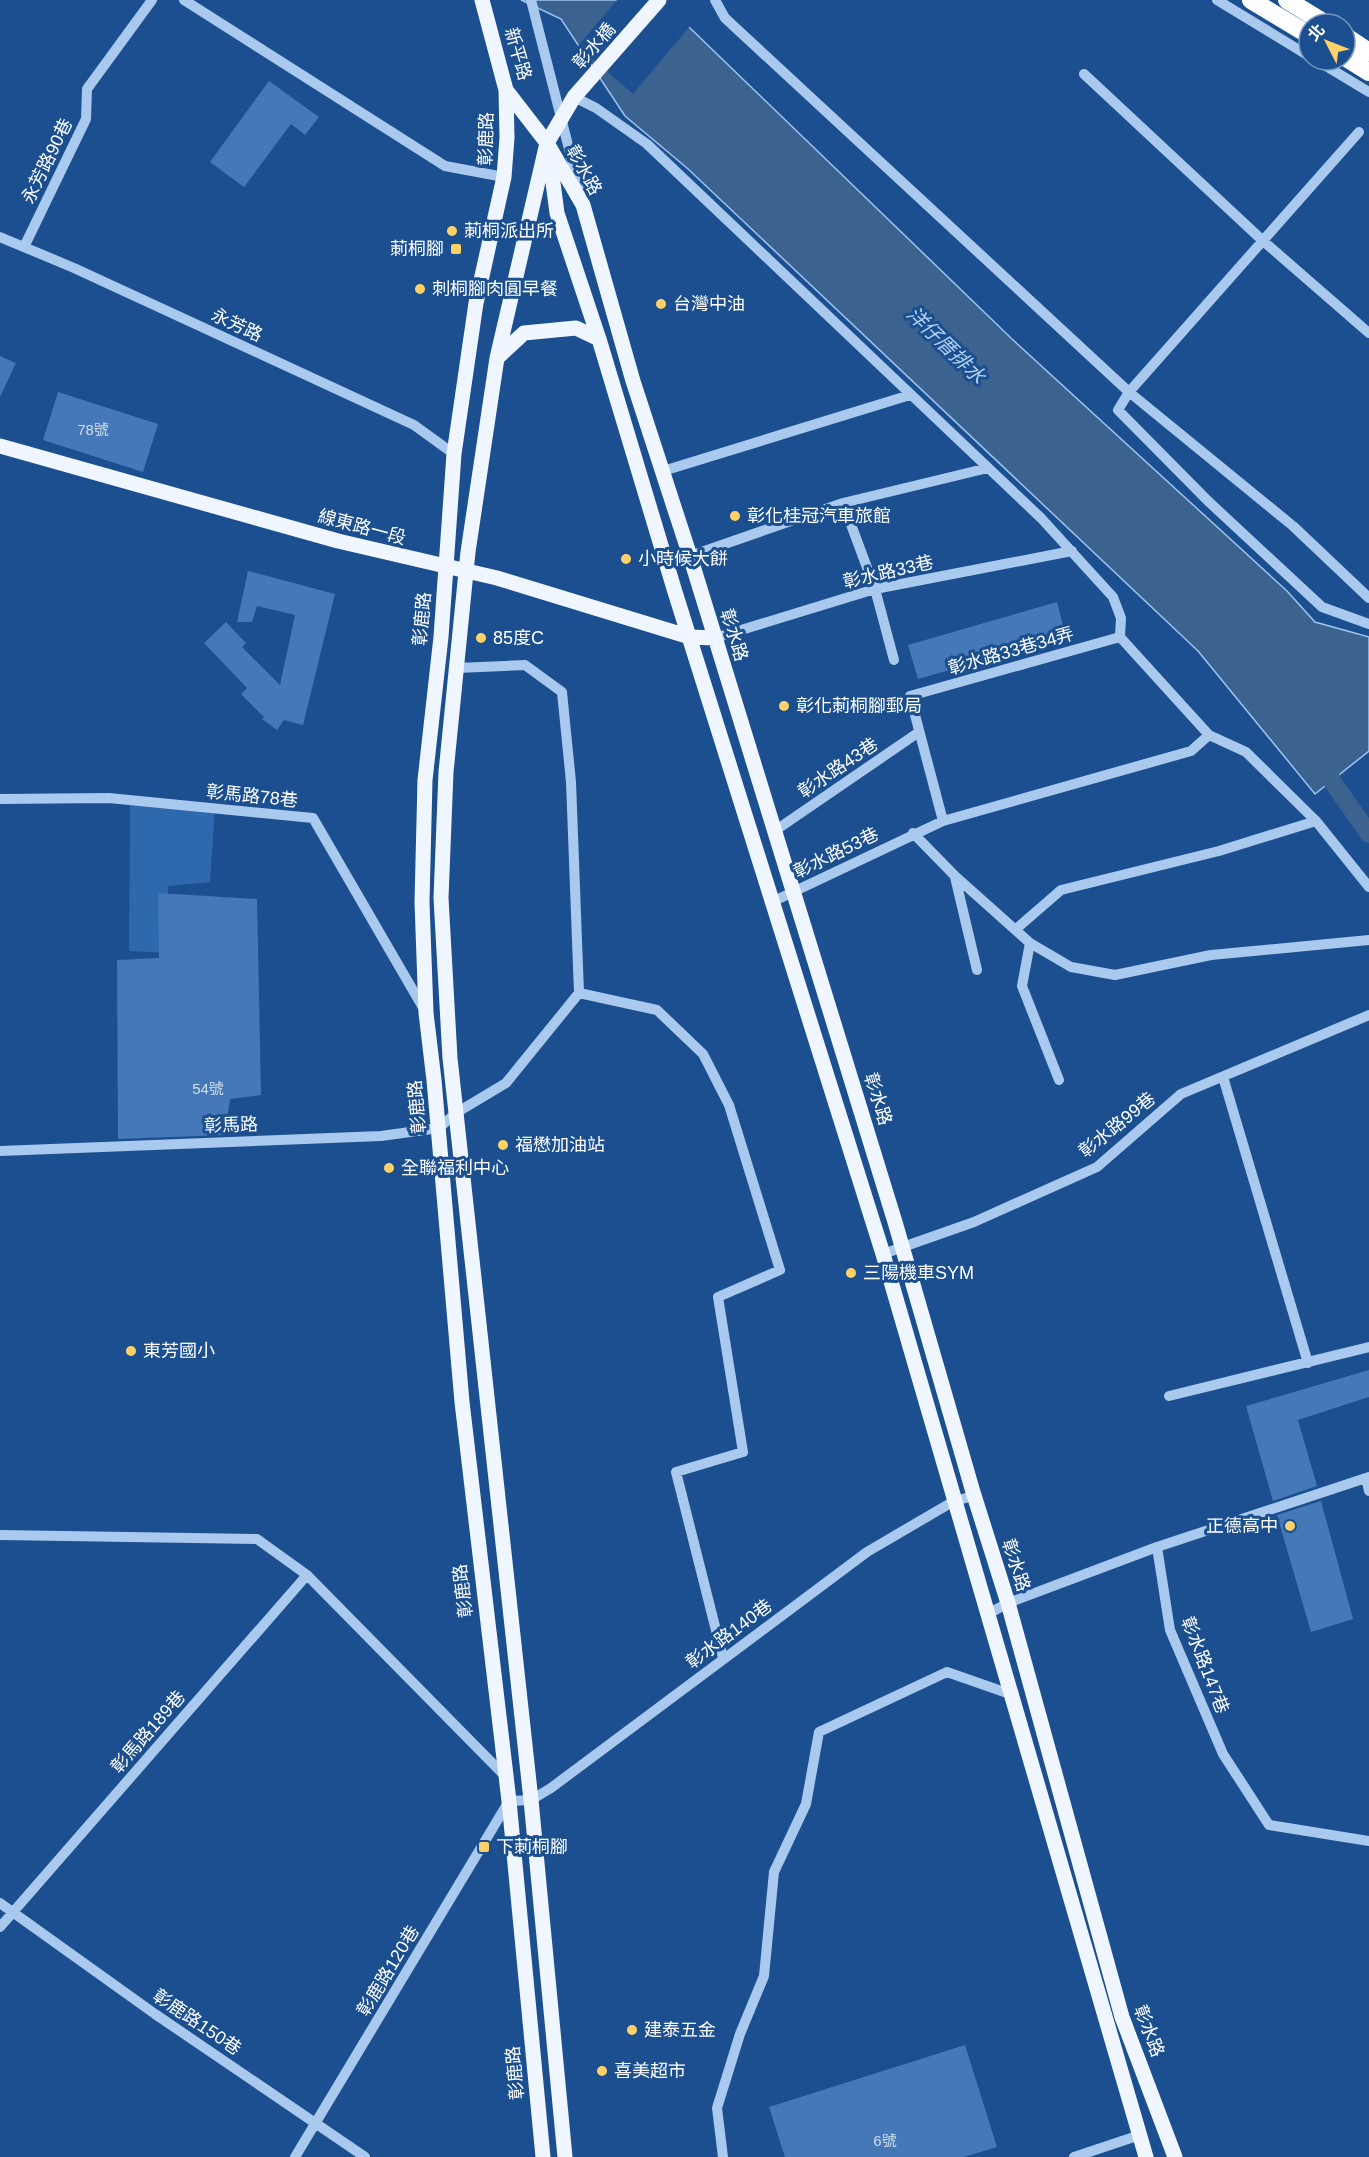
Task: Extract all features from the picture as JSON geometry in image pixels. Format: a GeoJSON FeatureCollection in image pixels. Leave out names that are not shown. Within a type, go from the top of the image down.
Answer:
{"type":"FeatureCollection","features":[{"type":"Feature","properties":{"kind":"highway"},"geometry":{"type":"LineString","coordinates":[[1251,0],[1297,28]]}},
{"type":"Feature","properties":{"kind":"highway"},"geometry":{"type":"LineString","coordinates":[[1287,0],[1306,12]]}},
{"type":"Feature","properties":{"kind":"main road","name":"新平路"},"geometry":{"type":"LineString","coordinates":[[482,0],[506,90],[548,143]]}},
{"type":"Feature","properties":{"kind":"main road","name":"彰水橋"},"geometry":{"type":"LineString","coordinates":[[548,143],[578,94],[659,0]]}},
{"type":"Feature","properties":{"kind":"main road","name":"彰鹿路"},"geometry":{"type":"LineString","coordinates":[[506,90],[507,138],[504,177],[476,303],[454,454],[447,568],[425,780],[422,902],[426,1013],[439,1128],[462,1402],[475,1529],[509,1801],[543,2157]]}},
{"type":"Feature","properties":{"kind":"main road","name":"彰水路"},"geometry":{"type":"LineString","coordinates":[[548,143],[583,205],[633,381],[776,830],[903,1247],[974,1496],[1008,1603],[1122,2017],[1165,2125],[1175,2157]]}},
{"type":"Feature","properties":{"kind":"main road","name":"彰水路"},"geometry":{"type":"LineString","coordinates":[[548,143],[557,213],[599,339],[883,1254],[986,1615],[1146,2157]]}},
{"type":"Feature","properties":{"kind":"main road"},"geometry":{"type":"LineString","coordinates":[[548,143],[497,358],[466,572],[446,772],[441,898],[445,992],[456,1113],[531,1800],[565,2157]]}},
{"type":"Feature","properties":{"kind":"main road"},"geometry":{"type":"LineString","coordinates":[[497,358],[524,333],[576,328],[599,339]]}},
{"type":"Feature","properties":{"kind":"main road","name":"線東路一段"},"geometry":{"type":"LineString","coordinates":[[0,446],[338,542],[497,578],[690,638],[715,638]]}},
{"type":"Feature","properties":{"kind":"main road"},"geometry":{"type":"LineString","coordinates":[[462,1402],[488,1399]]}},
{"type":"Feature","properties":{"kind":"main road"},"geometry":{"type":"LineString","coordinates":[[475,1529],[501,1525]]}},
{"type":"Feature","properties":{"kind":"main road"},"geometry":{"type":"LineString","coordinates":[[1140,2136],[1165,2125]]}},
{"type":"Feature","properties":{"kind":"street","name":"永芳路90巷"},"geometry":{"type":"LineString","coordinates":[[24,247],[86,119],[87,89],[152,0]]}},
{"type":"Feature","properties":{"kind":"street"},"geometry":{"type":"LineString","coordinates":[[184,0],[445,166],[504,177]]}},
{"type":"Feature","properties":{"kind":"street"},"geometry":{"type":"LineString","coordinates":[[531,0],[583,205]]}},
{"type":"Feature","properties":{"kind":"street"},"geometry":{"type":"LineString","coordinates":[[715,0],[725,18],[1130,392],[1293,526],[1369,598]]}},
{"type":"Feature","properties":{"kind":"street"},"geometry":{"type":"LineString","coordinates":[[1217,0],[1297,49]]}},
{"type":"Feature","properties":{"kind":"street"},"geometry":{"type":"LineString","coordinates":[[1336,72],[1369,92]]}},
{"type":"Feature","properties":{"kind":"street"},"geometry":{"type":"LineString","coordinates":[[1084,74],[1262,240],[1369,333]]}},
{"type":"Feature","properties":{"kind":"street"},"geometry":{"type":"LineString","coordinates":[[578,94],[647,144],[1072,550],[1113,597],[1121,618],[1120,637],[1209,735],[1246,752],[1316,821],[1369,887]]}},
{"type":"Feature","properties":{"kind":"street"},"geometry":{"type":"LineString","coordinates":[[1359,132],[1130,392],[1118,410],[1208,501],[1322,607],[1369,624]]}},
{"type":"Feature","properties":{"kind":"street","name":"永芳路"},"geometry":{"type":"LineString","coordinates":[[0,237],[414,425],[454,454]]}},
{"type":"Feature","properties":{"kind":"street"},"geometry":{"type":"LineString","coordinates":[[663,471],[910,394]]}},
{"type":"Feature","properties":{"kind":"street"},"geometry":{"type":"LineString","coordinates":[[690,556],[843,503],[988,468]]}},
{"type":"Feature","properties":{"kind":"street"},"geometry":{"type":"LineString","coordinates":[[843,503],[875,589],[894,660]]}},
{"type":"Feature","properties":{"kind":"street","name":"彰水路33巷"},"geometry":{"type":"LineString","coordinates":[[715,638],[875,589],[1072,550]]}},
{"type":"Feature","properties":{"kind":"street","name":"彰水路33巷34弄"},"geometry":{"type":"LineString","coordinates":[[919,732],[909,696],[1120,637]]}},
{"type":"Feature","properties":{"kind":"street"},"geometry":{"type":"LineString","coordinates":[[439,1128],[456,1113],[506,1083],[579,993],[571,782],[562,692],[525,665],[457,668]]}},
{"type":"Feature","properties":{"kind":"street"},"geometry":{"type":"LineString","coordinates":[[919,732],[943,821]]}},
{"type":"Feature","properties":{"kind":"street","name":"彰水路43巷"},"geometry":{"type":"LineString","coordinates":[[776,830],[919,732]]}},
{"type":"Feature","properties":{"kind":"street","name":"彰水路53巷"},"geometry":{"type":"LineString","coordinates":[[774,902],[913,833],[943,821],[1191,751],[1209,735]]}},
{"type":"Feature","properties":{"kind":"street","name":"彰馬路78巷"},"geometry":{"type":"LineString","coordinates":[[0,799],[110,798],[313,818],[426,1013]]}},
{"type":"Feature","properties":{"kind":"street"},"geometry":{"type":"LineString","coordinates":[[1017,929],[1061,890],[1218,851],[1316,821]]}},
{"type":"Feature","properties":{"kind":"street"},"geometry":{"type":"LineString","coordinates":[[913,833],[955,876],[1030,943],[1071,967],[1115,975],[1211,955],[1369,940]]}},
{"type":"Feature","properties":{"kind":"street"},"geometry":{"type":"LineString","coordinates":[[955,876],[977,970]]}},
{"type":"Feature","properties":{"kind":"street"},"geometry":{"type":"LineString","coordinates":[[1030,943],[1022,986],[1059,1080]]}},
{"type":"Feature","properties":{"kind":"street"},"geometry":{"type":"LineString","coordinates":[[579,993],[657,1010],[703,1054],[729,1105],[780,1270],[718,1297],[743,1452],[676,1472],[723,1658]]}},
{"type":"Feature","properties":{"kind":"street","name":"彰水路99巷"},"geometry":{"type":"LineString","coordinates":[[883,1254],[974,1222],[1097,1167],[1181,1094],[1369,1015]]}},
{"type":"Feature","properties":{"kind":"street"},"geometry":{"type":"LineString","coordinates":[[1223,1077],[1308,1363]]}},
{"type":"Feature","properties":{"kind":"street","name":"彰馬路"},"geometry":{"type":"LineString","coordinates":[[0,1151],[381,1136],[439,1128]]}},
{"type":"Feature","properties":{"kind":"street"},"geometry":{"type":"LineString","coordinates":[[1169,1396],[1369,1347]]}},
{"type":"Feature","properties":{"kind":"street"},"geometry":{"type":"LineString","coordinates":[[986,1615],[1008,1603],[1156,1548],[1367,1477],[1369,1491]]}},
{"type":"Feature","properties":{"kind":"street","name":"彰水路140巷"},"geometry":{"type":"LineString","coordinates":[[509,1801],[531,1800],[551,1788],[867,1552],[954,1501],[974,1496]]}},
{"type":"Feature","properties":{"kind":"street"},"geometry":{"type":"LineString","coordinates":[[0,1535],[257,1539],[307,1575],[505,1776]]}},
{"type":"Feature","properties":{"kind":"street","name":"彰水路147巷"},"geometry":{"type":"LineString","coordinates":[[1156,1548],[1170,1630],[1223,1754],[1269,1825],[1369,1841]]}},
{"type":"Feature","properties":{"kind":"street","name":"彰馬路189巷"},"geometry":{"type":"LineString","coordinates":[[0,1927],[307,1575]]}},
{"type":"Feature","properties":{"kind":"street"},"geometry":{"type":"LineString","coordinates":[[723,2157],[717,2108],[741,2034],[764,1976],[774,1872],[806,1804],[819,1732],[947,1672],[1010,1694]]}},
{"type":"Feature","properties":{"kind":"street","name":"彰鹿路120巷"},"geometry":{"type":"LineString","coordinates":[[295,2157],[509,1801]]}},
{"type":"Feature","properties":{"kind":"street"},"geometry":{"type":"LineString","coordinates":[[0,1903],[14,1911]]}},
{"type":"Feature","properties":{"kind":"street","name":"彰鹿路150巷"},"geometry":{"type":"LineString","coordinates":[[14,1911],[155,2014],[364,2157]]}},
{"type":"Feature","properties":{"kind":"street"},"geometry":{"type":"LineString","coordinates":[[1074,2157],[1140,2136]]}},
{"type":"Feature","properties":{"kind":"shaded area"},"geometry":{"type":"Polygon","coordinates":[[[130,804],[215,808],[210,882],[168,886],[169,953],[129,951],[130,804]]]}},
{"type":"Feature","properties":{"kind":"water","name":"洋仔厝排水"},"geometry":{"type":"Polygon","coordinates":[[[521,0],[661,0],[1012,339],[1287,591],[1315,622],[1369,637],[1369,751],[1315,794],[1198,651],[687,168],[625,116],[561,19],[521,0]]]}},
{"type":"Feature","properties":{"kind":"pier"},"geometry":{"type":"Polygon","coordinates":[[[617,0],[665,0],[691,25],[633,94],[578,46],[617,0]]]}},
{"type":"Feature","properties":{"kind":"building"},"geometry":{"type":"Polygon","coordinates":[[[269,81],[319,117],[305,135],[291,124],[244,187],[210,162],[269,81]]]}},
{"type":"Feature","properties":{"kind":"building"},"geometry":{"type":"Polygon","coordinates":[[[0,356],[16,363],[0,397],[0,356]]]}},
{"type":"Feature","properties":{"kind":"building"},"geometry":{"type":"Polygon","coordinates":[[[58,392],[158,424],[143,472],[43,440],[58,392]]]}},
{"type":"Feature","properties":{"kind":"building"},"geometry":{"type":"Polygon","coordinates":[[[248,571],[335,594],[303,725],[284,720],[277,730],[262,719],[264,717],[241,694],[247,688],[204,643],[226,622],[246,643],[242,647],[280,685],[295,615],[257,606],[252,622],[237,622],[248,571]]]}},
{"type":"Feature","properties":{"kind":"building"},"geometry":{"type":"Polygon","coordinates":[[[1057,602],[1066,637],[918,679],[908,645],[1057,602]]]}},
{"type":"Feature","properties":{"kind":"building"},"geometry":{"type":"Polygon","coordinates":[[[158,893],[257,899],[261,1095],[230,1099],[225,1135],[118,1139],[117,960],[159,958],[158,893]]]}},
{"type":"Feature","properties":{"kind":"building"},"geometry":{"type":"Polygon","coordinates":[[[1369,1370],[1369,1397],[1298,1420],[1317,1486],[1273,1501],[1246,1406],[1369,1370]]]}},
{"type":"Feature","properties":{"kind":"building"},"geometry":{"type":"Polygon","coordinates":[[[1321,1501],[1353,1619],[1311,1632],[1277,1515],[1321,1501]]]}},
{"type":"Feature","properties":{"kind":"building"},"geometry":{"type":"Polygon","coordinates":[[[965,2045],[997,2147],[964,2157],[785,2157],[769,2107],[965,2045]]]}},
{"type":"Feature","properties":{"kind":"waterway"},"geometry":{"type":"LineString","coordinates":[[1325,759],[1332,781],[1369,834]]}},
{"type":"Feature","properties":{"kind":"place","name":"莿桐派出所"},"geometry":{"type":"Point","coordinates":[452,231]}},
{"type":"Feature","properties":{"kind":"place","name":"莿桐腳"},"geometry":{"type":"Point","coordinates":[456,249]}},
{"type":"Feature","properties":{"kind":"place","name":"刺桐腳肉圓早餐"},"geometry":{"type":"Point","coordinates":[420,289]}},
{"type":"Feature","properties":{"kind":"place","name":"台灣中油"},"geometry":{"type":"Point","coordinates":[661,304]}},
{"type":"Feature","properties":{"kind":"place","name":"彰化桂冠汽車旅館"},"geometry":{"type":"Point","coordinates":[735,516]}},
{"type":"Feature","properties":{"kind":"place","name":"小時候大餅"},"geometry":{"type":"Point","coordinates":[626,559]}},
{"type":"Feature","properties":{"kind":"place","name":"85度C"},"geometry":{"type":"Point","coordinates":[481,638]}},
{"type":"Feature","properties":{"kind":"place","name":"彰化莿桐腳郵局"},"geometry":{"type":"Point","coordinates":[784,706]}},
{"type":"Feature","properties":{"kind":"place","name":"福懋加油站"},"geometry":{"type":"Point","coordinates":[503,1145]}},
{"type":"Feature","properties":{"kind":"place","name":"全聯福利中心"},"geometry":{"type":"Point","coordinates":[389,1168]}},
{"type":"Feature","properties":{"kind":"place","name":"三陽機車SYM"},"geometry":{"type":"Point","coordinates":[851,1273]}},
{"type":"Feature","properties":{"kind":"place","name":"東芳國小"},"geometry":{"type":"Point","coordinates":[131,1351]}},
{"type":"Feature","properties":{"kind":"place","name":"正德高中"},"geometry":{"type":"Point","coordinates":[1290,1526]}},
{"type":"Feature","properties":{"kind":"place","name":"下莿桐腳"},"geometry":{"type":"Point","coordinates":[484,1847]}},
{"type":"Feature","properties":{"kind":"place","name":"建泰五金"},"geometry":{"type":"Point","coordinates":[632,2030]}},
{"type":"Feature","properties":{"kind":"place","name":"喜美超市"},"geometry":{"type":"Point","coordinates":[602,2071]}}]}
